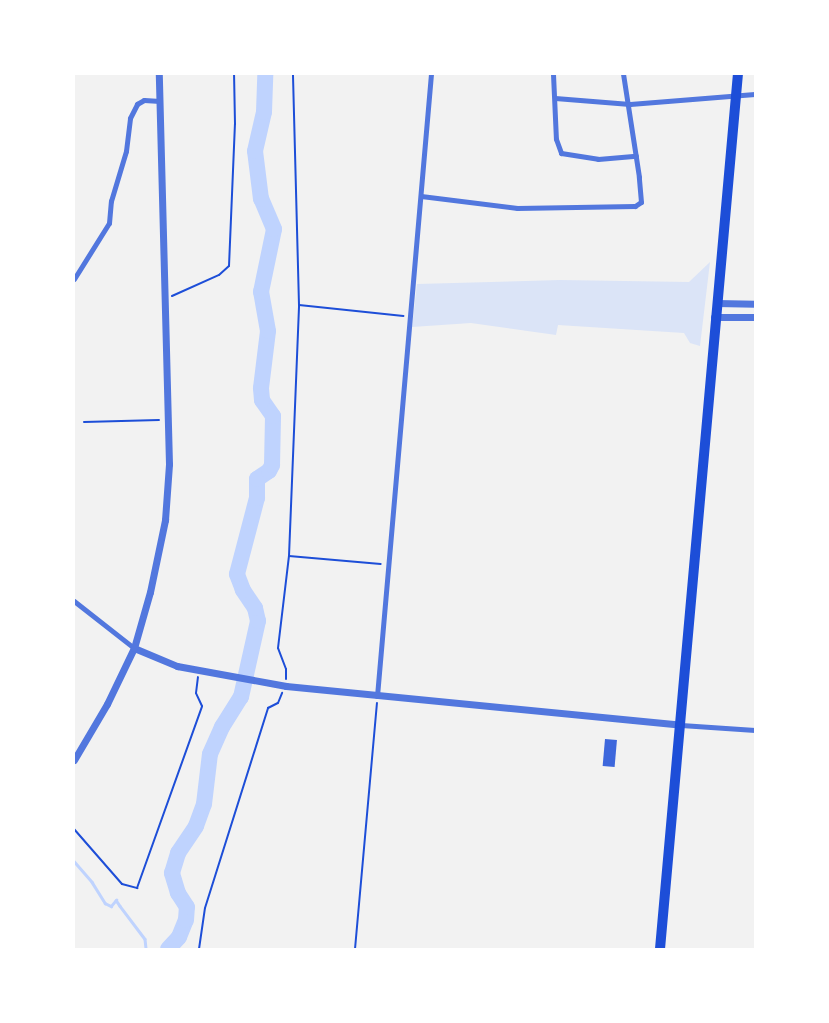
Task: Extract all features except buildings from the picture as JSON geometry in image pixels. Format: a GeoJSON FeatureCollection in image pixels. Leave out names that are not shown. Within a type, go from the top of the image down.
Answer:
{"type":"FeatureCollection","features":[{"type":"Feature","properties":{"kind":"highway"},"geometry":{"type":"LineString","coordinates":[[660,949],[681,725],[714,317],[734,96],[738,74]]}},
{"type":"Feature","properties":{"kind":"street"},"geometry":{"type":"LineString","coordinates":[[74,760],[107,704],[134,648],[150,592],[165,520],[168,420],[159,74]]}},
{"type":"Feature","properties":{"kind":"street"},"geometry":{"type":"LineString","coordinates":[[377,696],[431,74]]}},
{"type":"Feature","properties":{"kind":"street"},"geometry":{"type":"LineString","coordinates":[[553,74],[556,139],[561,153],[598,159],[636,156]]}},
{"type":"Feature","properties":{"kind":"street"},"geometry":{"type":"LineString","coordinates":[[421,196],[517,208],[635,206],[641,202],[630,104],[623,74]]}},
{"type":"Feature","properties":{"kind":"street"},"geometry":{"type":"LineString","coordinates":[[555,98],[630,104],[755,94]]}},
{"type":"Feature","properties":{"kind":"street"},"geometry":{"type":"LineString","coordinates":[[74,279],[109,223],[111,201],[126,151],[130,118],[137,104],[144,100],[160,101]]}},
{"type":"Feature","properties":{"kind":"street"},"geometry":{"type":"LineString","coordinates":[[716,303],[755,304]]}},
{"type":"Feature","properties":{"kind":"street"},"geometry":{"type":"LineString","coordinates":[[714,317],[755,317]]}},
{"type":"Feature","properties":{"kind":"street"},"geometry":{"type":"LineString","coordinates":[[74,601],[134,648],[199,671],[286,686],[377,696],[681,725],[755,730]]}},
{"type":"Feature","properties":{"kind":"path"},"geometry":{"type":"LineString","coordinates":[[166,298],[196,287],[229,266],[235,124],[234,74]]}},
{"type":"Feature","properties":{"kind":"path"},"geometry":{"type":"LineString","coordinates":[[199,949],[205,908],[268,708],[278,703],[286,686],[286,669],[278,648],[289,556],[299,305],[294,74]]}},
{"type":"Feature","properties":{"kind":"path"},"geometry":{"type":"LineString","coordinates":[[299,305],[410,317]]}},
{"type":"Feature","properties":{"kind":"path"},"geometry":{"type":"LineString","coordinates":[[84,422],[168,420]]}},
{"type":"Feature","properties":{"kind":"path"},"geometry":{"type":"LineString","coordinates":[[289,556],[389,564]]}},
{"type":"Feature","properties":{"kind":"path"},"geometry":{"type":"LineString","coordinates":[[74,829],[122,884],[137,888],[202,706],[196,693],[199,671]]}},
{"type":"Feature","properties":{"kind":"path"},"geometry":{"type":"LineString","coordinates":[[355,949],[377,696]]}},
{"type":"Feature","properties":{"kind":"shaded area"},"geometry":{"type":"Polygon","coordinates":[[[710,262],[700,346],[690,343],[684,333],[558,325],[556,335],[471,323],[412,327],[417,284],[560,280],[689,282],[710,262]]]}},
{"type":"Feature","properties":{"kind":"waterway"},"geometry":{"type":"LineString","coordinates":[[168,949],[179,937],[186,920],[187,907],[178,893],[172,873],[178,853],[196,826],[204,804],[210,754],[222,727],[241,697],[258,621],[255,608],[243,590],[237,574],[257,498],[257,479],[269,471],[272,465],[273,416],[262,400],[261,388],[268,331],[261,292],[274,229],[261,199],[255,151],[264,112],[265,74]]}},
{"type":"Feature","properties":{"kind":"waterway"},"geometry":{"type":"LineString","coordinates":[[74,861],[92,882],[105,903],[111,906],[116,900],[145,939],[146,949]]}}]}
